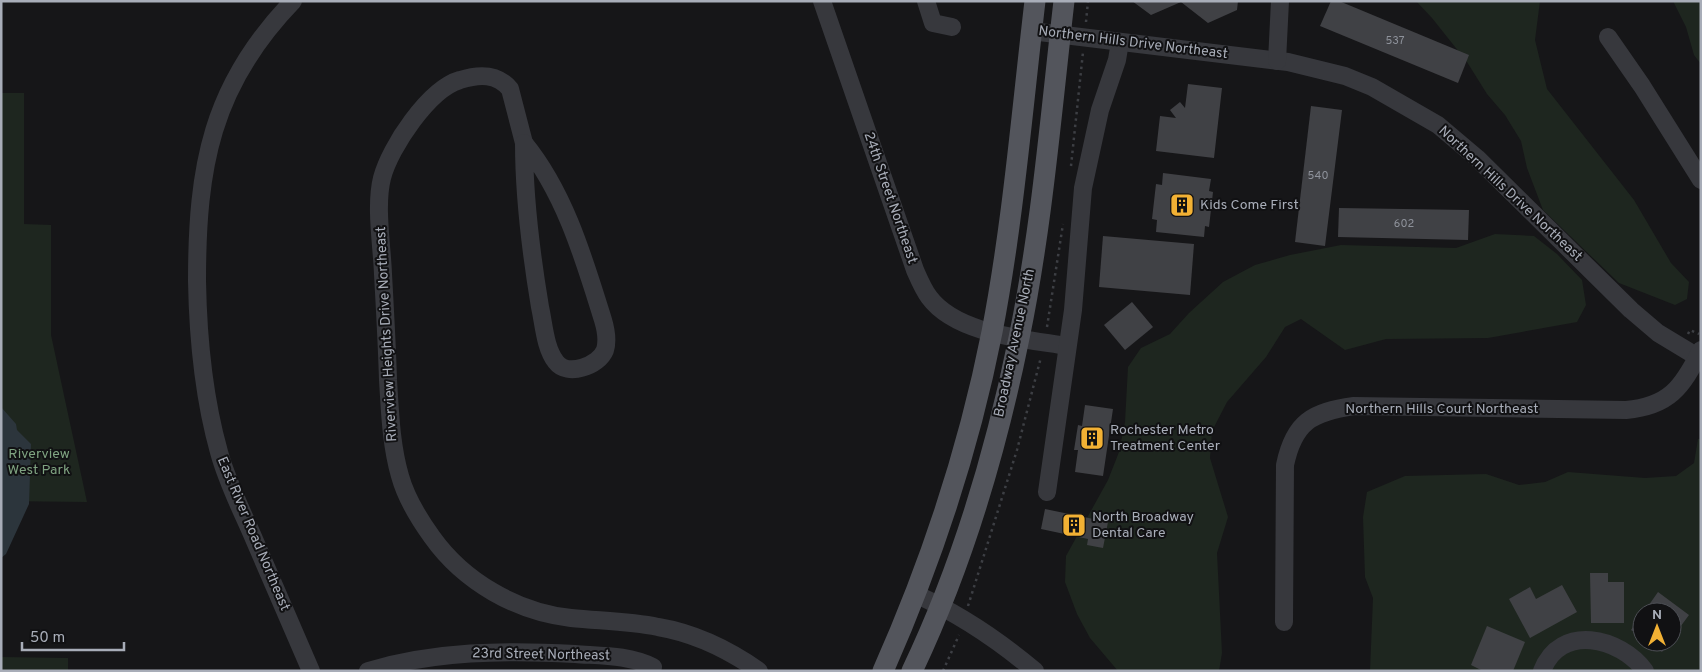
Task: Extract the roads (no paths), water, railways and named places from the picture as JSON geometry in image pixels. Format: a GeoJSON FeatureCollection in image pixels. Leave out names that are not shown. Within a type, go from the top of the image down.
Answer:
{"type":"FeatureCollection","features":[{"type":"Feature","properties":{"kind":"main road","name":"Broadway Avenue North"},"geometry":{"type":"LineString","coordinates":[[883,671],[915,594],[951,488],[975,405],[992,331],[1009,218],[1035,1]]}},
{"type":"Feature","properties":{"kind":"main road","name":"Broadway Avenue North"},"geometry":{"type":"LineString","coordinates":[[912,671],[941,606],[993,448],[1019,338],[1035,242],[1064,1]]}},
{"type":"Feature","properties":{"kind":"street","name":"East River Road Northeast"},"geometry":{"type":"LineString","coordinates":[[293,1],[266,31],[241,65],[226,97],[212,136],[199,205],[198,307],[202,371],[219,453],[311,671]]}},
{"type":"Feature","properties":{"kind":"street","name":"24th Street Northeast"},"geometry":{"type":"LineString","coordinates":[[822,1],[920,281],[928,296],[953,318],[1019,338],[1067,346]]}},
{"type":"Feature","properties":{"kind":"street"},"geometry":{"type":"LineString","coordinates":[[926,1],[933,23],[952,27]]}},
{"type":"Feature","properties":{"kind":"street"},"geometry":{"type":"LineString","coordinates":[[1278,61],[1280,1]]}},
{"type":"Feature","properties":{"kind":"street","name":"Northern Hills Drive Northeast"},"geometry":{"type":"LineString","coordinates":[[1031,31],[1278,61],[1316,68],[1348,77],[1403,104],[1438,125],[1477,158],[1631,310],[1658,333],[1700,356]]}},
{"type":"Feature","properties":{"kind":"street"},"geometry":{"type":"LineString","coordinates":[[1608,38],[1642,86],[1701,180]]}},
{"type":"Feature","properties":{"kind":"street"},"geometry":{"type":"LineString","coordinates":[[1047,492],[1080,248],[1083,188],[1100,110],[1118,60],[1120,42]]}},
{"type":"Feature","properties":{"kind":"street","name":"Riverview Heights Drive Northeast"},"geometry":{"type":"LineString","coordinates":[[524,143],[546,172],[558,195],[575,238],[603,320],[606,332],[605,350],[602,356],[585,367],[565,368],[558,365],[548,346],[537,289],[527,216],[524,143],[510,89],[505,82],[495,77],[471,77],[444,88],[430,100],[395,149],[382,178],[380,220],[390,420],[396,460],[407,494],[425,527],[445,553],[473,579],[511,602],[544,614],[658,626],[679,632],[727,651],[759,671]]}},
{"type":"Feature","properties":{"kind":"street","name":"Northern Hills Court Northeast"},"geometry":{"type":"LineString","coordinates":[[1284,622],[1285,465],[1290,443],[1300,427],[1331,410],[1354,406],[1626,410],[1644,408],[1658,404],[1672,395],[1684,382],[1700,356]]}},
{"type":"Feature","properties":{"kind":"street"},"geometry":{"type":"LineString","coordinates":[[915,594],[941,606],[991,636],[1035,671]]}},
{"type":"Feature","properties":{"kind":"street"},"geometry":{"type":"LineString","coordinates":[[1542,671],[1546,659],[1557,648],[1568,642],[1588,641],[1610,643],[1623,649],[1637,659],[1646,671]]}},
{"type":"Feature","properties":{"kind":"street","name":"23rd Street Northeast"},"geometry":{"type":"LineString","coordinates":[[368,671],[422,658],[501,652],[624,657],[655,663]]}},
{"type":"Feature","properties":{"kind":"place","name":"Kids Come First"},"geometry":{"type":"Point","coordinates":[1182,205]}},
{"type":"Feature","properties":{"kind":"place","name":"Rochester Metro Treatment Center"},"geometry":{"type":"Point","coordinates":[1092,438]}},
{"type":"Feature","properties":{"kind":"place","name":"North Broadway Dental Care"},"geometry":{"type":"Point","coordinates":[1074,525]}},
{"type":"Feature","properties":{"kind":"park label","name":"Riverview West Park"},"geometry":{"type":"Point","coordinates":[39,462]}}]}
